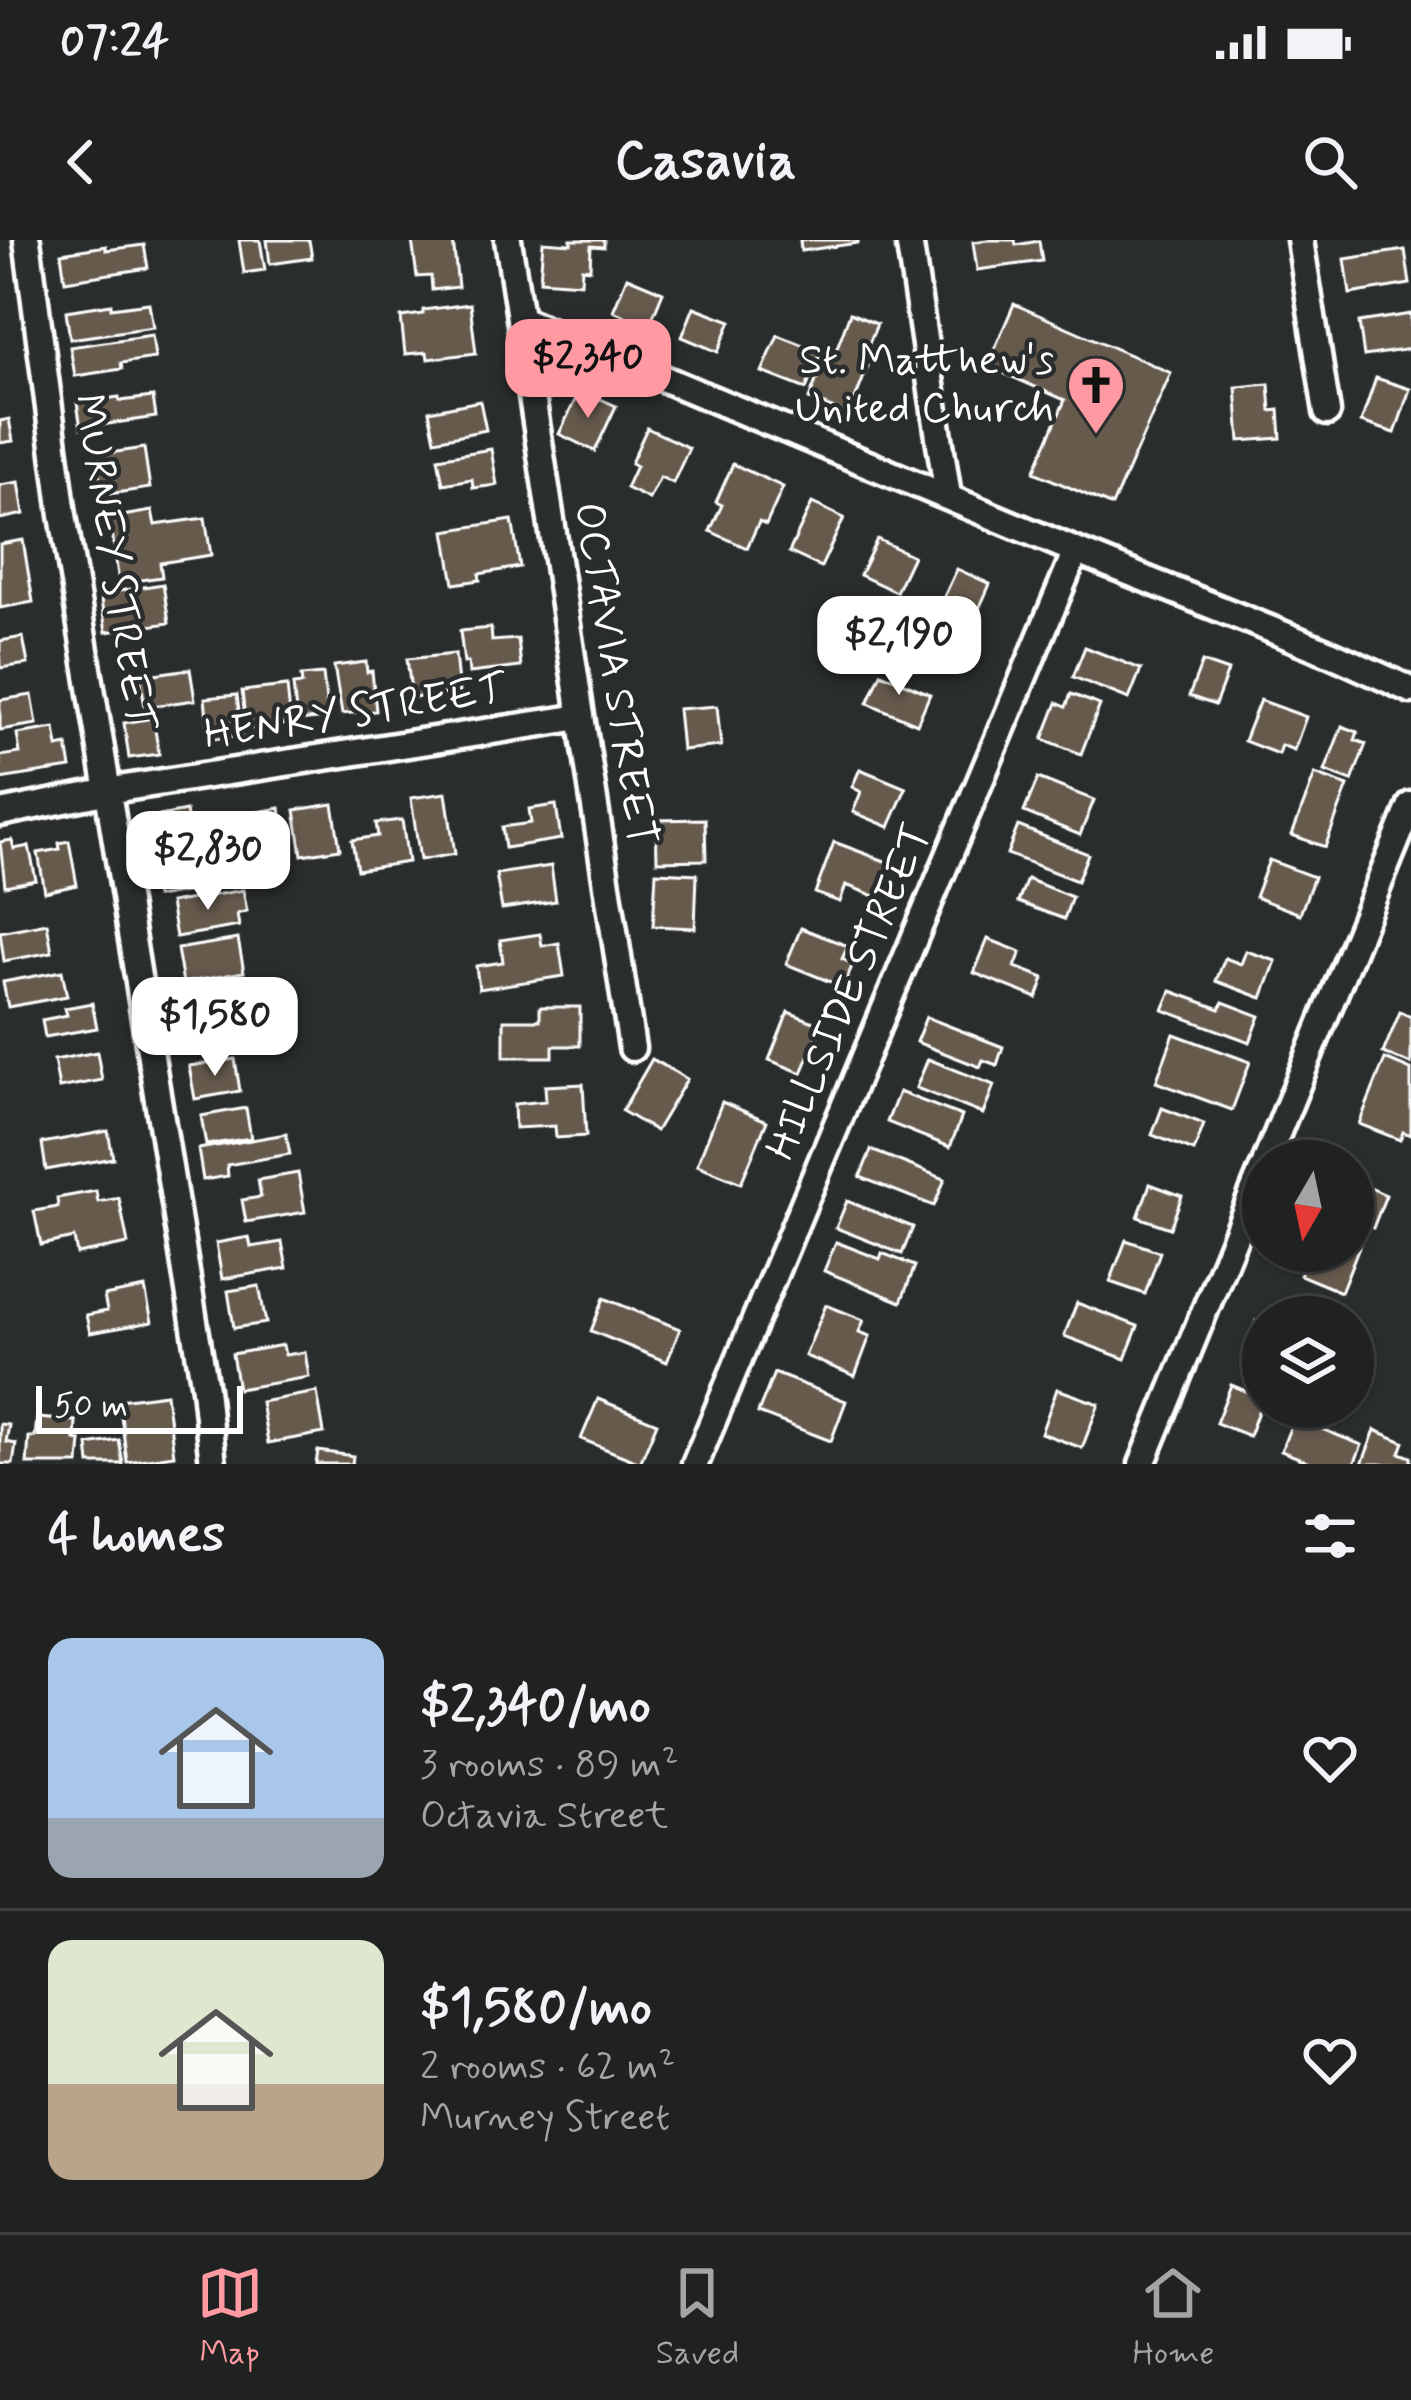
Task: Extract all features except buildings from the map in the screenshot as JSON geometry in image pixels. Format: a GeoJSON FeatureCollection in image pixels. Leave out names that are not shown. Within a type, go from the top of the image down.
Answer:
{"type":"FeatureCollection","features":[{"type":"Feature","properties":{"kind":"street","name":"MURNEY STREET"},"geometry":{"type":"LineString","coordinates":[[27,240],[63,515],[205,1389],[213,1464]]}},
{"type":"Feature","properties":{"kind":"street","name":"OCTAVIA STREET"},"geometry":{"type":"LineString","coordinates":[[508,240],[632,1048]]}},
{"type":"Feature","properties":{"kind":"street"},"geometry":{"type":"LineString","coordinates":[[909,240],[948,496]]}},
{"type":"Feature","properties":{"kind":"street"},"geometry":{"type":"LineString","coordinates":[[1300,240],[1327,412]]}},
{"type":"Feature","properties":{"kind":"street"},"geometry":{"type":"LineString","coordinates":[[520,319],[1411,690]]}},
{"type":"Feature","properties":{"kind":"street","name":"HILLSIDE STREET"},"geometry":{"type":"LineString","coordinates":[[695,1464],[1076,551]]}},
{"type":"Feature","properties":{"kind":"street","name":"HENRY STREET"},"geometry":{"type":"LineString","coordinates":[[0,813],[108,790],[581,717]]}},
{"type":"Feature","properties":{"kind":"street"},"geometry":{"type":"LineString","coordinates":[[1274,1140],[1411,805]]}},
{"type":"Feature","properties":{"kind":"street"},"geometry":{"type":"LineString","coordinates":[[1150,1462],[1242,1222]]}},
{"type":"Feature","properties":{"kind":"place","name":"St. Matthew's United Church"},"geometry":{"type":"Point","coordinates":[1096,436]}}]}
